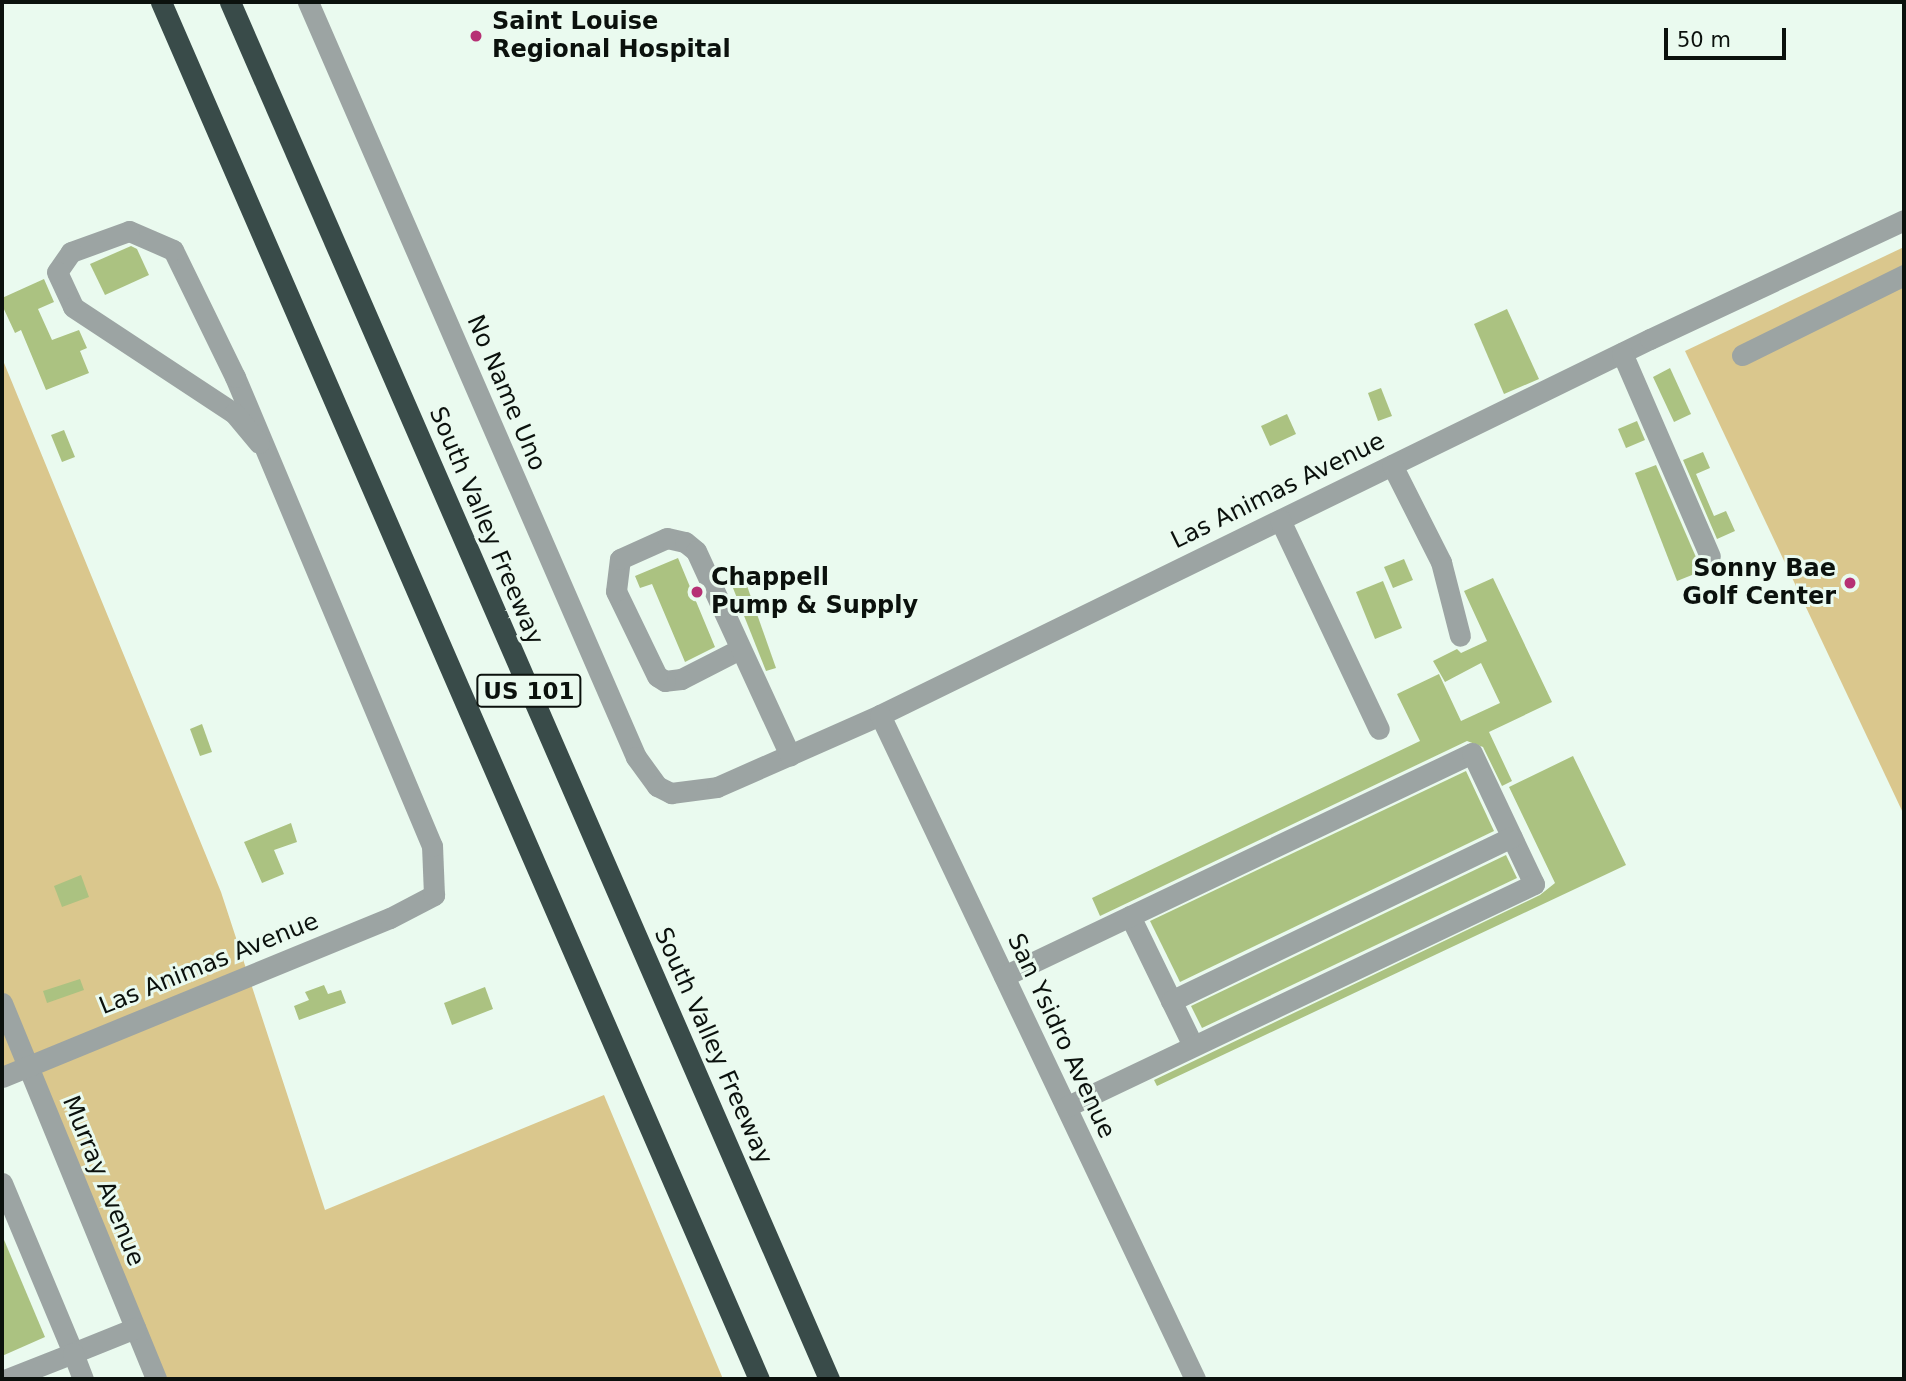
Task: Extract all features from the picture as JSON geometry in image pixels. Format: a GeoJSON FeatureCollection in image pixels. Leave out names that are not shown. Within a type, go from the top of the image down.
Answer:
{"type":"FeatureCollection","features":[{"type":"Feature","properties":{"kind":"highway","name":"US 101"},"geometry":{"type":"LineString","coordinates":[[161,2],[759,1379]]}},
{"type":"Feature","properties":{"kind":"highway","name":"South Valley Freeway"},"geometry":{"type":"LineString","coordinates":[[230,2],[829,1379]]}},
{"type":"Feature","properties":{"kind":"street","name":"No Name Uno"},"geometry":{"type":"LineString","coordinates":[[308,2],[636,757],[657,786],[671,793]]}},
{"type":"Feature","properties":{"kind":"street","name":"Las Animas Avenue"},"geometry":{"type":"LineString","coordinates":[[671,793],[717,786],[880,715],[1622,353],[1904,220]]}},
{"type":"Feature","properties":{"kind":"street"},"geometry":{"type":"LineString","coordinates":[[129,231],[173,250],[235,377],[259,443],[233,413],[73,307],[57,272],[71,252],[129,231]]}},
{"type":"Feature","properties":{"kind":"street"},"geometry":{"type":"LineString","coordinates":[[1742,355],[1904,275]]}},
{"type":"Feature","properties":{"kind":"street"},"geometry":{"type":"LineString","coordinates":[[1622,353],[1710,556]]}},
{"type":"Feature","properties":{"kind":"street","name":"Las Animas Avenue"},"geometry":{"type":"LineString","coordinates":[[2,1077],[390,918],[434,895],[432,846],[259,443]]}},
{"type":"Feature","properties":{"kind":"street"},"geometry":{"type":"LineString","coordinates":[[1392,465],[1441,562],[1460,636]]}},
{"type":"Feature","properties":{"kind":"street"},"geometry":{"type":"LineString","coordinates":[[1280,520],[1379,729]]}},
{"type":"Feature","properties":{"kind":"street"},"geometry":{"type":"LineString","coordinates":[[738,650],[681,679],[665,681],[657,676],[617,591],[620,559],[667,538],[685,542],[696,551],[738,650],[790,754]]}},
{"type":"Feature","properties":{"kind":"street","name":"San Ysidro Avenue"},"geometry":{"type":"LineString","coordinates":[[880,715],[1195,1379]]}},
{"type":"Feature","properties":{"kind":"street"},"geometry":{"type":"LineString","coordinates":[[1004,976],[1472,753],[1512,837],[1534,884],[1066,1107]]}},
{"type":"Feature","properties":{"kind":"street"},"geometry":{"type":"LineString","coordinates":[[1171,1001],[1512,837]]}},
{"type":"Feature","properties":{"kind":"street"},"geometry":{"type":"LineString","coordinates":[[1130,916],[1193,1046]]}},
{"type":"Feature","properties":{"kind":"street","name":"Murray Avenue"},"geometry":{"type":"LineString","coordinates":[[2,1003],[156,1379]]}},
{"type":"Feature","properties":{"kind":"street"},"geometry":{"type":"LineString","coordinates":[[2,1183],[83,1379]]}},
{"type":"Feature","properties":{"kind":"street"},"geometry":{"type":"LineString","coordinates":[[7,1379],[135,1328]]}},
{"type":"Feature","properties":{"kind":"shaded area","name":"Sonny Bae Golf Center"},"geometry":{"type":"Polygon","coordinates":[[[1904,247],[1904,815],[1685,351],[1904,247]]]}},
{"type":"Feature","properties":{"kind":"shaded area"},"geometry":{"type":"Polygon","coordinates":[[[2,358],[221,892],[325,1210],[604,1095],[723,1379],[159,1379],[37,1072],[2,1085],[2,358]]]}},
{"type":"Feature","properties":{"kind":"building"},"geometry":{"type":"Polygon","coordinates":[[[131,246],[137,249],[149,275],[105,295],[90,264],[131,246]]]}},
{"type":"Feature","properties":{"kind":"building"},"geometry":{"type":"Polygon","coordinates":[[[44,279],[54,302],[38,309],[52,340],[79,330],[87,348],[80,351],[89,373],[46,390],[21,330],[15,333],[2,305],[2,298],[44,279]]]}},
{"type":"Feature","properties":{"kind":"building"},"geometry":{"type":"Polygon","coordinates":[[[1507,309],[1539,379],[1504,394],[1474,324],[1507,309]]]}},
{"type":"Feature","properties":{"kind":"building"},"geometry":{"type":"Polygon","coordinates":[[[1670,368],[1691,414],[1674,422],[1653,377],[1670,368]]]}},
{"type":"Feature","properties":{"kind":"building"},"geometry":{"type":"Polygon","coordinates":[[[1381,388],[1392,416],[1378,421],[1368,393],[1381,388]]]}},
{"type":"Feature","properties":{"kind":"building"},"geometry":{"type":"Polygon","coordinates":[[[1287,414],[1296,434],[1270,446],[1261,426],[1287,414]]]}},
{"type":"Feature","properties":{"kind":"building"},"geometry":{"type":"Polygon","coordinates":[[[1637,421],[1645,440],[1626,448],[1618,429],[1637,421]]]}},
{"type":"Feature","properties":{"kind":"building"},"geometry":{"type":"Polygon","coordinates":[[[64,430],[75,457],[62,462],[51,435],[64,430]]]}},
{"type":"Feature","properties":{"kind":"building"},"geometry":{"type":"Polygon","coordinates":[[[1703,452],[1710,468],[1696,474],[1714,516],[1726,511],[1735,531],[1717,539],[1683,460],[1703,452]]]}},
{"type":"Feature","properties":{"kind":"building"},"geometry":{"type":"Polygon","coordinates":[[[1656,465],[1702,571],[1677,581],[1635,473],[1656,465]]]}},
{"type":"Feature","properties":{"kind":"building"},"geometry":{"type":"Polygon","coordinates":[[[678,558],[715,647],[685,662],[652,584],[640,588],[635,576],[678,558]]]}},
{"type":"Feature","properties":{"kind":"building"},"geometry":{"type":"Polygon","coordinates":[[[1404,559],[1413,580],[1393,588],[1384,567],[1404,559]]]}},
{"type":"Feature","properties":{"kind":"building"},"geometry":{"type":"Polygon","coordinates":[[[1493,578],[1552,702],[1489,732],[1512,781],[1502,786],[1483,747],[1467,741],[1100,916],[1092,898],[1420,741],[1397,694],[1439,674],[1461,721],[1500,703],[1481,663],[1445,682],[1433,661],[1457,649],[1461,653],[1487,641],[1464,591],[1493,578]]]}},
{"type":"Feature","properties":{"kind":"building"},"geometry":{"type":"Polygon","coordinates":[[[1383,581],[1402,628],[1375,639],[1356,592],[1383,581]]]}},
{"type":"Feature","properties":{"kind":"building"},"geometry":{"type":"Polygon","coordinates":[[[746,583],[776,668],[766,671],[733,588],[746,583]]]}},
{"type":"Feature","properties":{"kind":"building"},"geometry":{"type":"Polygon","coordinates":[[[202,724],[212,752],[200,756],[190,729],[202,724]]]}},
{"type":"Feature","properties":{"kind":"building"},"geometry":{"type":"Polygon","coordinates":[[[1573,756],[1626,865],[1157,1086],[1154,1080],[1540,895],[1555,883],[1509,787],[1573,756]]]}},
{"type":"Feature","properties":{"kind":"building"},"geometry":{"type":"Polygon","coordinates":[[[1466,771],[1494,831],[1180,982],[1150,921],[1466,771]]]}},
{"type":"Feature","properties":{"kind":"building"},"geometry":{"type":"Polygon","coordinates":[[[291,823],[297,842],[274,850],[284,874],[262,883],[244,842],[291,823]]]}},
{"type":"Feature","properties":{"kind":"building"},"geometry":{"type":"Polygon","coordinates":[[[1506,855],[1517,878],[1202,1028],[1191,1006],[1506,855]]]}},
{"type":"Feature","properties":{"kind":"building"},"geometry":{"type":"Polygon","coordinates":[[[81,875],[89,897],[62,907],[54,886],[81,875]]]}},
{"type":"Feature","properties":{"kind":"building"},"geometry":{"type":"Polygon","coordinates":[[[80,979],[84,990],[47,1003],[43,991],[80,979]]]}},
{"type":"Feature","properties":{"kind":"building"},"geometry":{"type":"Polygon","coordinates":[[[324,985],[328,994],[341,990],[346,1003],[299,1020],[294,1006],[309,1000],[305,992],[324,985]]]}},
{"type":"Feature","properties":{"kind":"building"},"geometry":{"type":"Polygon","coordinates":[[[485,987],[493,1009],[452,1025],[444,1003],[485,987]]]}},
{"type":"Feature","properties":{"kind":"building"},"geometry":{"type":"Polygon","coordinates":[[[2,1235],[45,1337],[2,1356],[2,1235]]]}},
{"type":"Feature","properties":{"kind":"place","name":"Saint Louise Regional Hospital"},"geometry":{"type":"Point","coordinates":[476,36]}},
{"type":"Feature","properties":{"kind":"place","name":"Sonny Bae Golf Center"},"geometry":{"type":"Point","coordinates":[1850,583]}},
{"type":"Feature","properties":{"kind":"place","name":"Chappell Pump & Supply"},"geometry":{"type":"Point","coordinates":[697,592]}}]}
